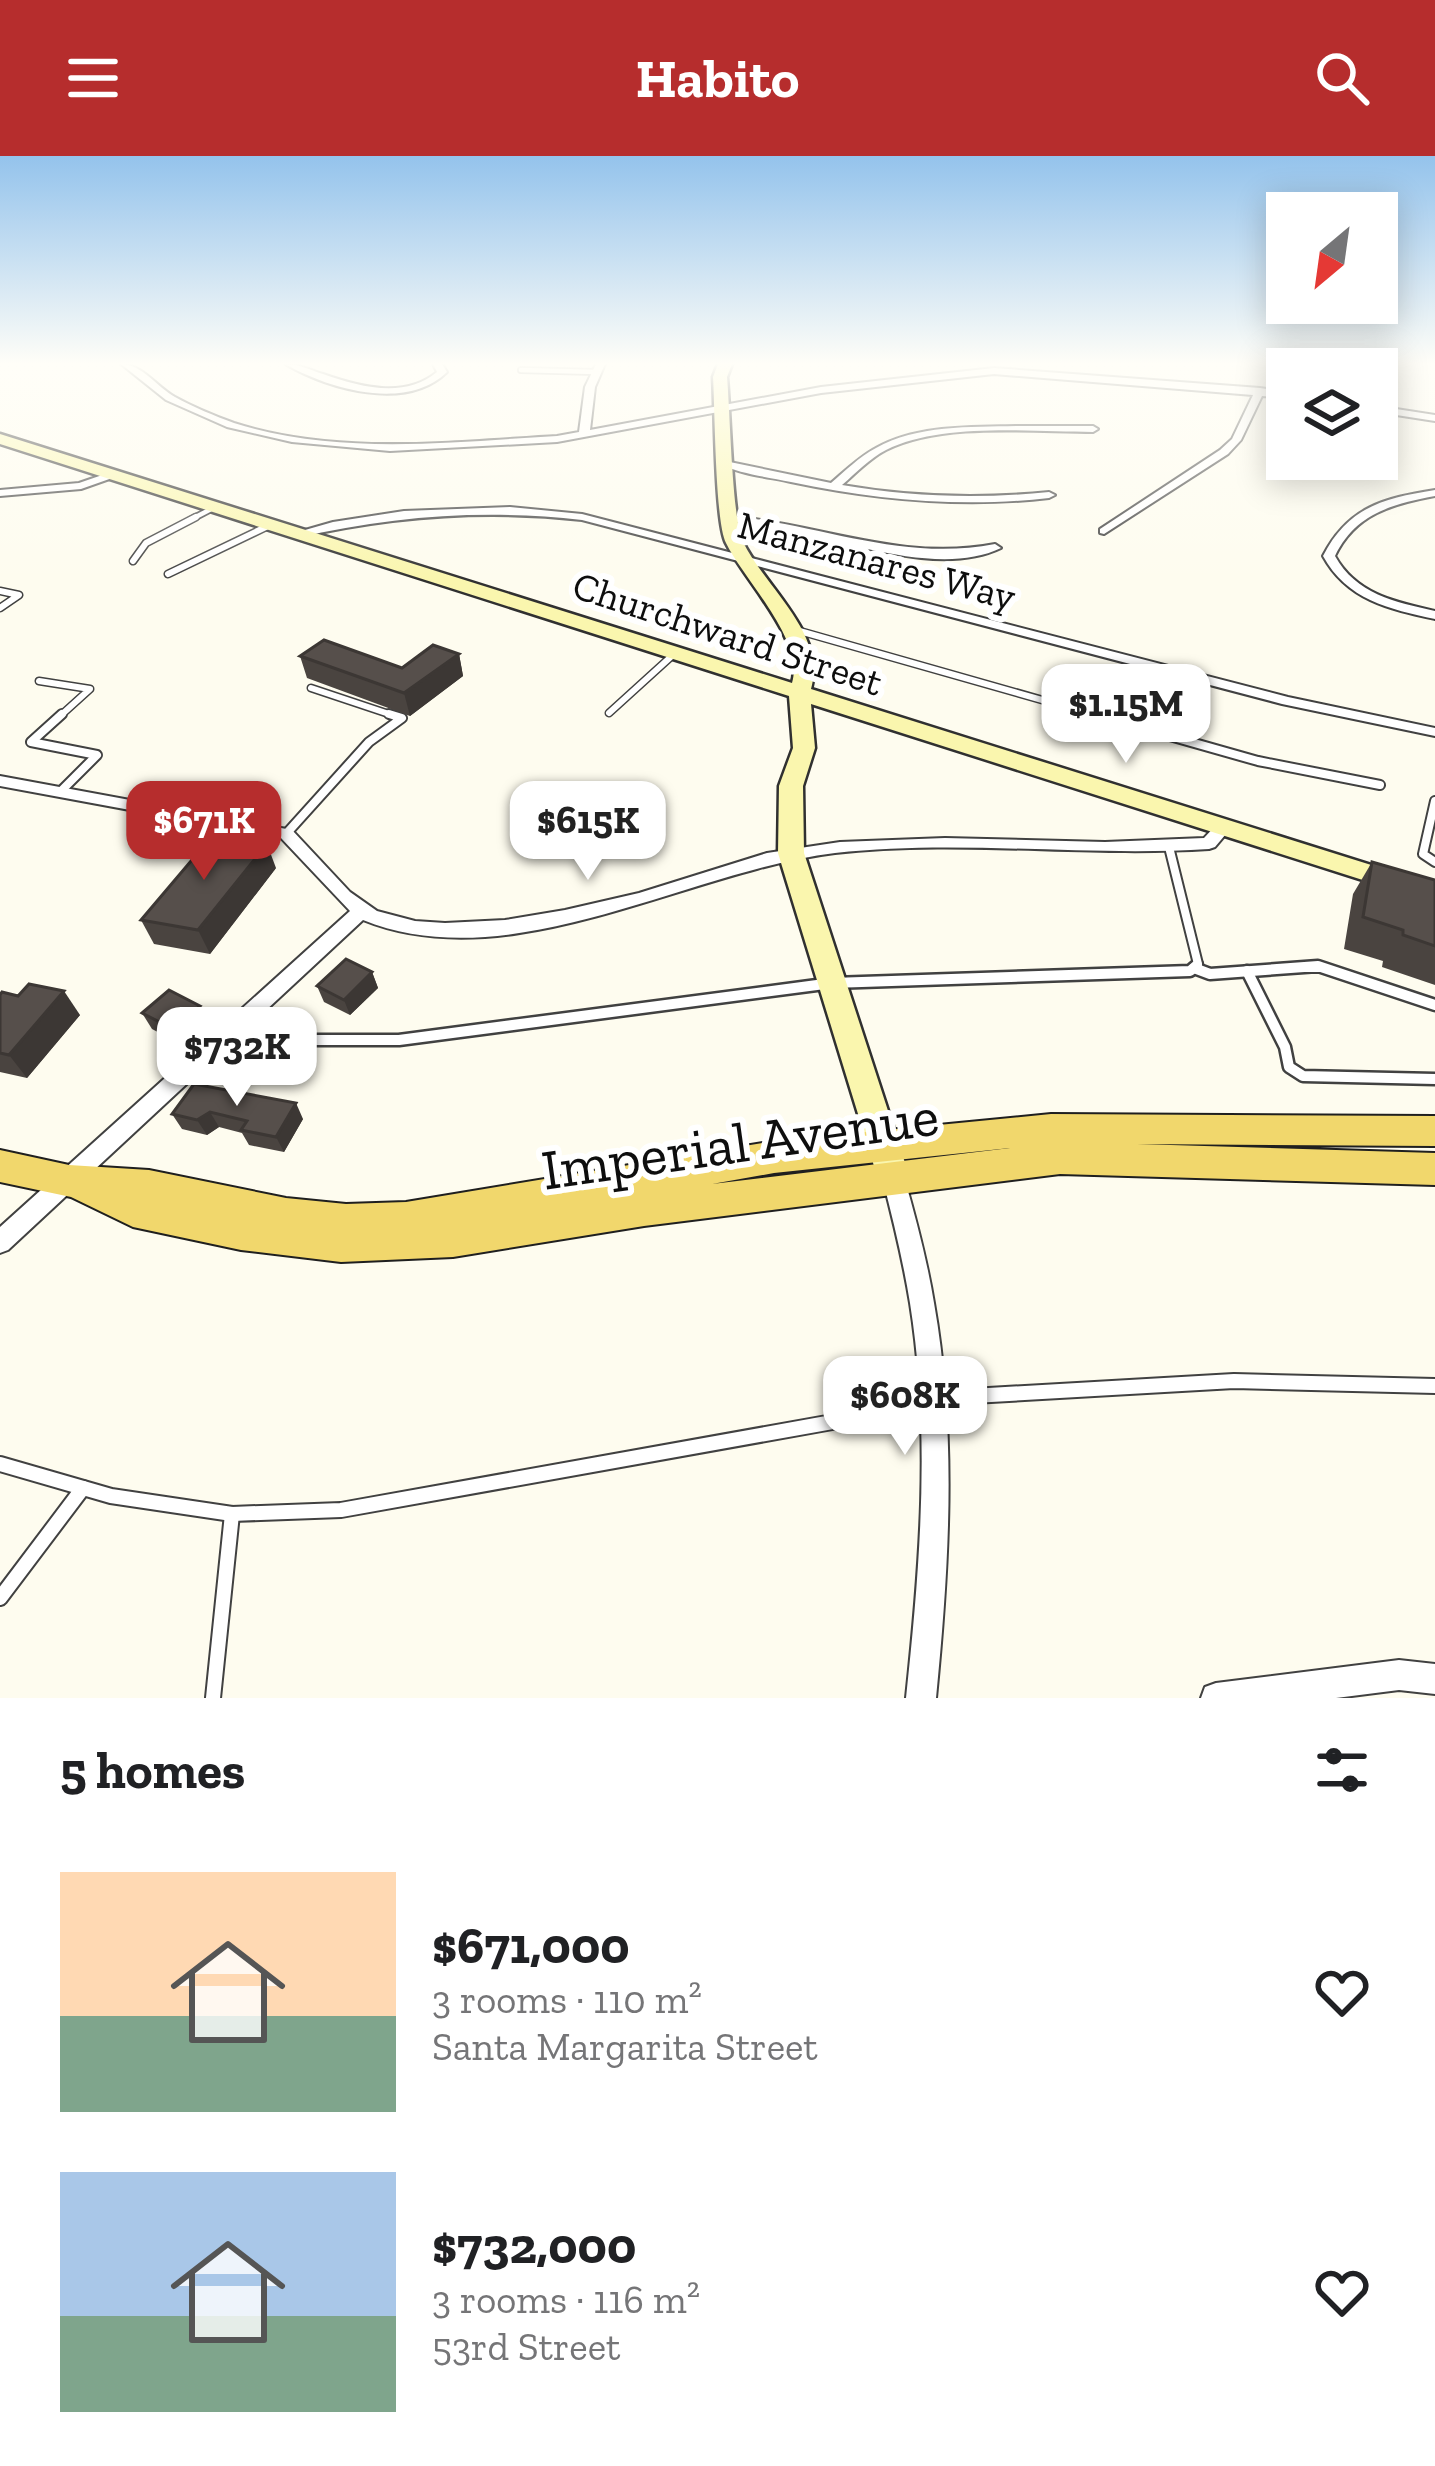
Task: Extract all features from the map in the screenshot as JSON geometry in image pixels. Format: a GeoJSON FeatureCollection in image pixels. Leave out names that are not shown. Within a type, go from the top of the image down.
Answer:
{"type":"FeatureCollection","features":[{"type":"Feature","properties":{"kind":"main road","name":"Imperial Avenue"},"geometry":{"type":"LineString","coordinates":[[0,1166],[69,1181],[133,1210],[241,1233],[341,1244],[453,1239],[1051,1129],[1435,1131]]}},
{"type":"Feature","properties":{"kind":"main road","name":"Imperial Avenue"},"geometry":{"type":"LineString","coordinates":[[888,1160],[1060,1158],[1435,1168]]}},
{"type":"Feature","properties":{"kind":"street"},"geometry":{"type":"LineString","coordinates":[[276,436],[429,448],[562,436]]}},
{"type":"Feature","properties":{"kind":"street"},"geometry":{"type":"LineString","coordinates":[[724,436],[732,539],[791,628],[805,673],[800,693],[804,748],[791,786],[790,853],[906,1216],[937,1398],[935,1571],[920,1698]]}},
{"type":"Feature","properties":{"kind":"street"},"geometry":{"type":"LineString","coordinates":[[832,488],[883,448],[948,436]]}},
{"type":"Feature","properties":{"kind":"street"},"geometry":{"type":"LineString","coordinates":[[1104,531],[1224,452],[1238,436]]}},
{"type":"Feature","properties":{"kind":"street","name":"Churchward Street"},"geometry":{"type":"LineString","coordinates":[[0,439],[1435,894]]}},
{"type":"Feature","properties":{"kind":"street"},"geometry":{"type":"LineString","coordinates":[[725,464],[917,502],[1049,495]]}},
{"type":"Feature","properties":{"kind":"street"},"geometry":{"type":"LineString","coordinates":[[0,496],[81,486],[111,475]]}},
{"type":"Feature","properties":{"kind":"street"},"geometry":{"type":"LineString","coordinates":[[1435,493],[1378,503],[1363,512],[1329,556],[1334,568],[1365,595],[1435,615]]}},
{"type":"Feature","properties":{"kind":"street","name":"Manzanares Way"},"geometry":{"type":"LineString","coordinates":[[297,533],[416,511],[528,510],[614,522],[746,563],[1287,701],[1435,731]]}},
{"type":"Feature","properties":{"kind":"street"},"geometry":{"type":"LineString","coordinates":[[732,519],[783,522],[906,552],[976,554],[995,548]]}},
{"type":"Feature","properties":{"kind":"street"},"geometry":{"type":"LineString","coordinates":[[0,781],[286,834],[308,850],[333,886],[360,912],[410,926],[465,931],[622,904],[790,853],[950,844],[1168,848],[1208,843],[1223,828]]}},
{"type":"Feature","properties":{"kind":"street"},"geometry":{"type":"LineString","coordinates":[[0,1242],[360,912]]}},
{"type":"Feature","properties":{"kind":"street"},"geometry":{"type":"LineString","coordinates":[[1216,1698],[1400,1676],[1435,1678]]}},
{"type":"Feature","properties":{"kind":"lane"},"geometry":{"type":"LineString","coordinates":[[133,561],[146,542],[215,507]]}},
{"type":"Feature","properties":{"kind":"lane"},"geometry":{"type":"LineString","coordinates":[[168,574],[270,525]]}},
{"type":"Feature","properties":{"kind":"lane"},"geometry":{"type":"LineString","coordinates":[[0,591],[19,595],[0,608]]}},
{"type":"Feature","properties":{"kind":"lane"},"geometry":{"type":"LineString","coordinates":[[791,628],[1258,761],[1380,785]]}},
{"type":"Feature","properties":{"kind":"lane"},"geometry":{"type":"LineString","coordinates":[[609,713],[674,654]]}},
{"type":"Feature","properties":{"kind":"lane"},"geometry":{"type":"LineString","coordinates":[[39,681],[90,689],[31,742],[97,755],[60,792]]}},
{"type":"Feature","properties":{"kind":"lane"},"geometry":{"type":"LineString","coordinates":[[286,834],[369,742],[402,718],[310,688]]}},
{"type":"Feature","properties":{"kind":"lane"},"geometry":{"type":"LineString","coordinates":[[1435,801],[1423,854],[1435,862]]}},
{"type":"Feature","properties":{"kind":"lane"},"geometry":{"type":"LineString","coordinates":[[1168,848],[1198,964],[1194,968]]}},
{"type":"Feature","properties":{"kind":"lane"},"geometry":{"type":"LineString","coordinates":[[232,1030],[263,1040],[399,1040],[832,983],[1194,968],[1210,974],[1318,966],[1435,1005]]}},
{"type":"Feature","properties":{"kind":"lane"},"geometry":{"type":"LineString","coordinates":[[1246,971],[1285,1047],[1289,1066],[1303,1076],[1435,1079]]}},
{"type":"Feature","properties":{"kind":"lane"},"geometry":{"type":"LineString","coordinates":[[0,1464],[82,1488],[232,1514],[341,1510],[838,1421],[937,1398],[1234,1381],[1435,1386]]}},
{"type":"Feature","properties":{"kind":"lane"},"geometry":{"type":"LineString","coordinates":[[0,1598],[82,1488]]}},
{"type":"Feature","properties":{"kind":"lane"},"geometry":{"type":"LineString","coordinates":[[213,1698],[232,1514]]}},
{"type":"Feature","properties":{"kind":"building"},"geometry":{"type":"Polygon","coordinates":[[[324,640],[402,668],[433,645],[459,654],[404,693],[300,656],[324,640]]]}},
{"type":"Feature","properties":{"kind":"building"},"geometry":{"type":"Polygon","coordinates":[[[213,835],[267,844],[198,930],[141,920],[213,835]]]}},
{"type":"Feature","properties":{"kind":"building"},"geometry":{"type":"Polygon","coordinates":[[[1372,862],[1435,880],[1435,946],[1363,917],[1372,862]]]}},
{"type":"Feature","properties":{"kind":"building"},"geometry":{"type":"Polygon","coordinates":[[[346,959],[372,972],[344,1000],[317,986],[346,959]]]}},
{"type":"Feature","properties":{"kind":"building"},"geometry":{"type":"Polygon","coordinates":[[[29,984],[64,991],[9,1055],[0,1053],[0,995],[18,996],[29,984]]]}},
{"type":"Feature","properties":{"kind":"building"},"geometry":{"type":"Polygon","coordinates":[[[169,990],[200,1006],[173,1029],[142,1013],[169,990]]]}},
{"type":"Feature","properties":{"kind":"building"},"geometry":{"type":"Polygon","coordinates":[[[194,1084],[296,1103],[276,1137],[241,1130],[247,1121],[210,1112],[197,1120],[172,1114],[194,1084]]]}}]}
